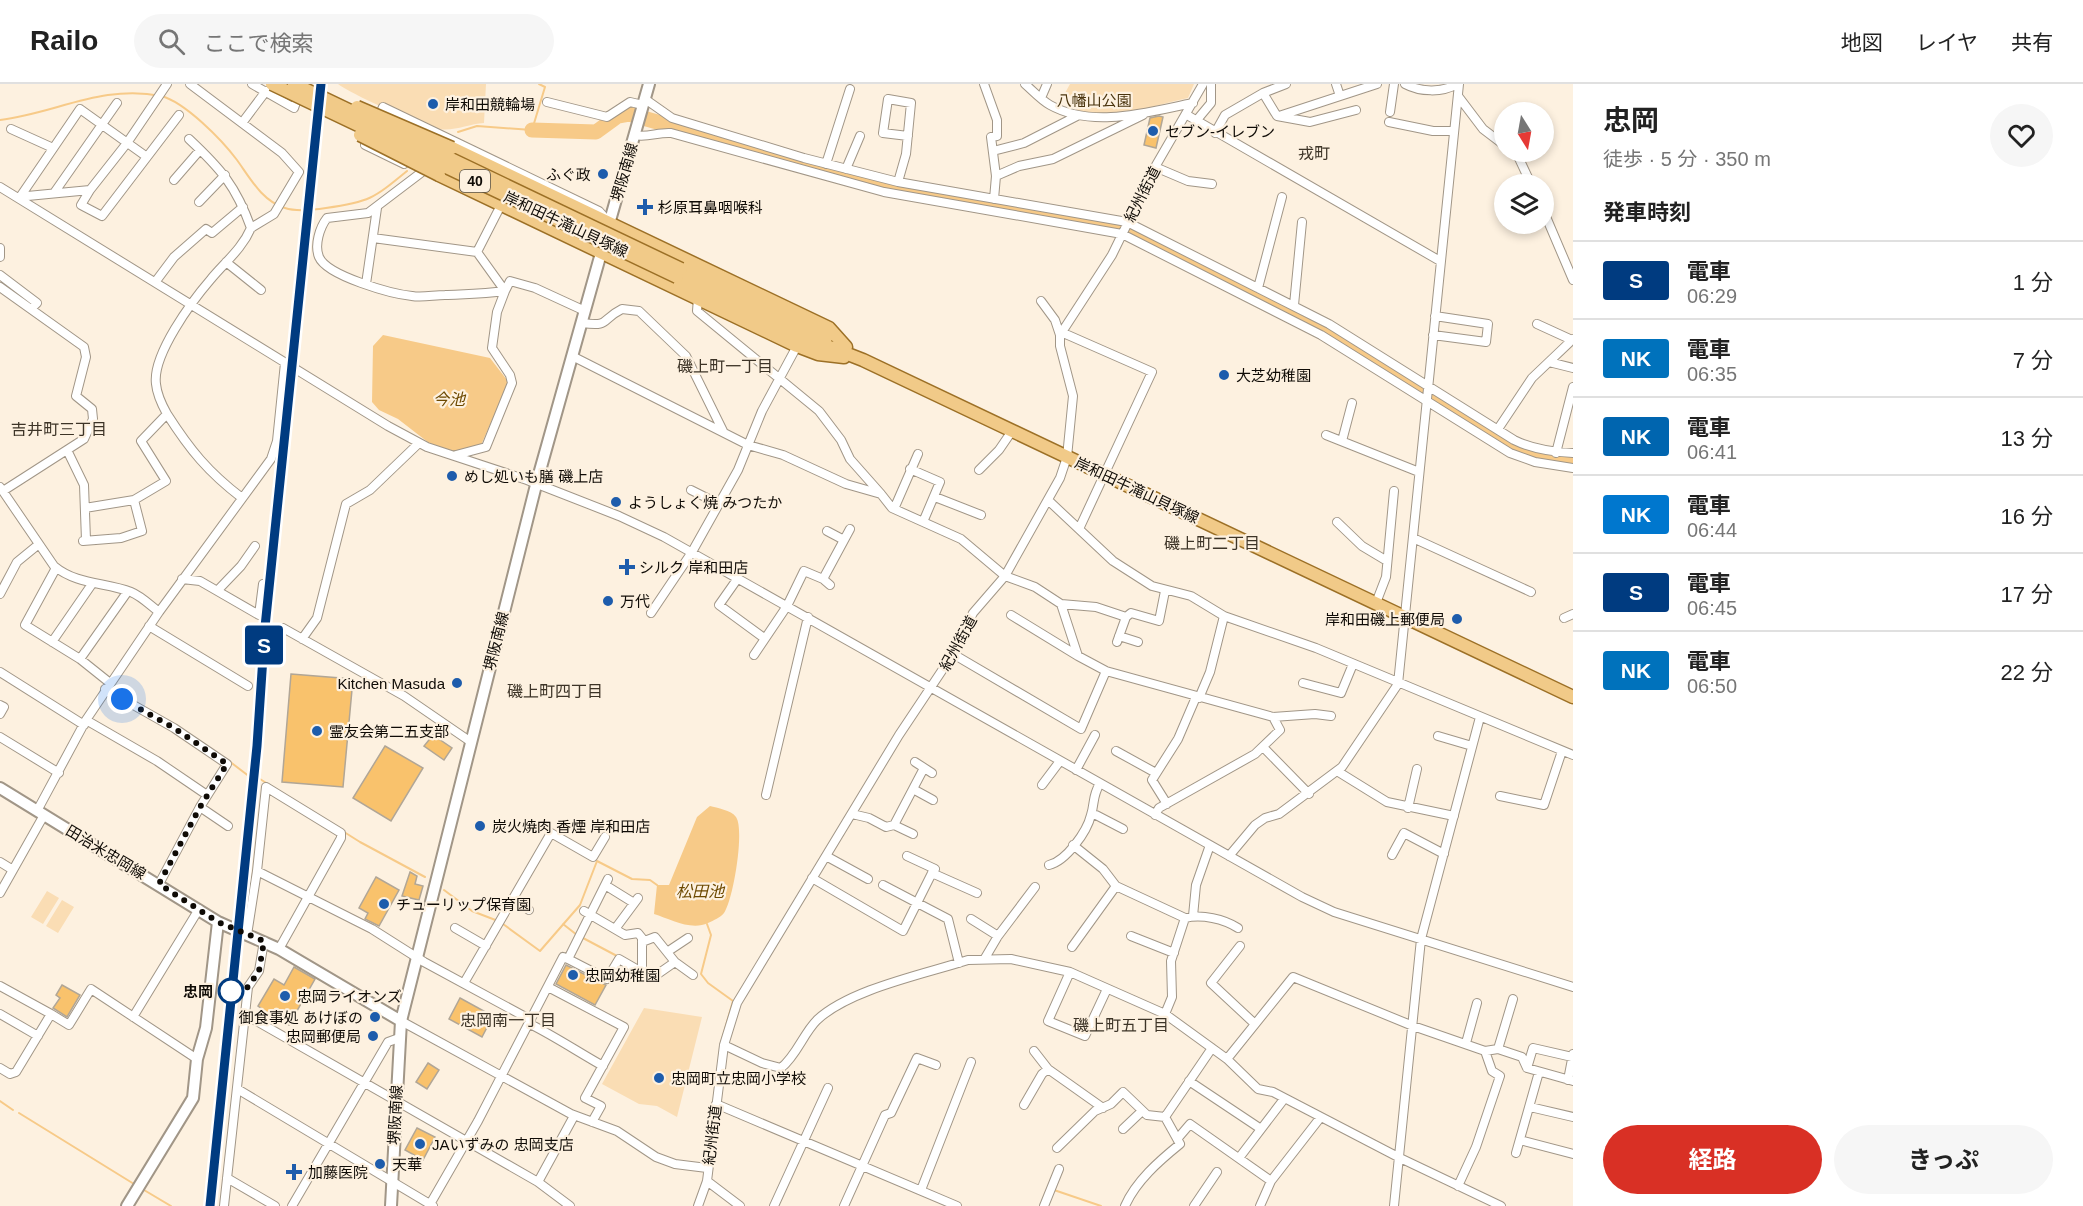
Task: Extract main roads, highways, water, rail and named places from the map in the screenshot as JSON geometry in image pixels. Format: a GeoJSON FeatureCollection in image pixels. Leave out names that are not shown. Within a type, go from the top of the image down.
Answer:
{"type":"FeatureCollection","features":[{"type":"Feature","properties":{"kind":"main road","name":"岸和田牛滝山貝塚線"},"geometry":{"type":"LineString","coordinates":[[294,84],[315,99],[679,273],[846,347],[863,360]]}},
{"type":"Feature","properties":{"kind":"main road","name":"堺阪南線"},"geometry":{"type":"LineString","coordinates":[[391,1206],[400,1021],[536,484],[649,84]]}},
{"type":"Feature","properties":{"kind":"main road","name":"岸和田牛滝山貝塚線"},"geometry":{"type":"LineString","coordinates":[[269,88],[315,99]]}},
{"type":"Feature","properties":{"kind":"main road"},"geometry":{"type":"LineString","coordinates":[[315,99],[369,110],[452,148],[829,328],[846,347]]}},
{"type":"Feature","properties":{"kind":"main road"},"geometry":{"type":"LineString","coordinates":[[315,99],[349,129],[601,253],[797,346],[818,354],[863,360]]}},
{"type":"Feature","properties":{"kind":"main road","name":"岸和田牛滝山貝塚線"},"geometry":{"type":"LineString","coordinates":[[679,273],[794,333],[863,360],[1573,697]]}},
{"type":"Feature","properties":{"kind":"main road","name":"田治米忠岡線"},"geometry":{"type":"LineString","coordinates":[[0,788],[218,922],[279,949],[400,1021]]}},
{"type":"Feature","properties":{"kind":"main road"},"geometry":{"type":"LineString","coordinates":[[127,1206],[190,1105],[195,1090],[197,1059],[206,1028],[218,922]]}},
{"type":"Feature","properties":{"kind":"water","name":"今池"},"geometry":{"type":"Polygon","coordinates":[[[383,335],[490,358],[507,380],[507,386],[481,445],[455,452],[429,443],[398,419],[379,410],[372,402],[373,346],[383,335]]]}},
{"type":"Feature","properties":{"kind":"water","name":"松田池"},"geometry":{"type":"Polygon","coordinates":[[[710,806],[731,813],[736,817],[738,824],[737,865],[731,895],[724,913],[708,923],[695,926],[654,914],[657,885],[669,885],[697,817],[710,806]]]}},
{"type":"Feature","properties":{"kind":"waterway"},"geometry":{"type":"LineString","coordinates":[[458,132],[477,126],[532,130],[545,87],[539,84]]}},
{"type":"Feature","properties":{"kind":"waterway"},"geometry":{"type":"LineString","coordinates":[[0,120],[99,96],[140,93],[161,96],[181,106],[213,133],[257,188],[270,200],[277,205],[295,210],[321,209],[362,201],[386,188],[407,171]]}},
{"type":"Feature","properties":{"kind":"waterway"},"geometry":{"type":"LineString","coordinates":[[532,130],[596,132],[618,116],[629,114],[879,185],[1117,225],[1306,320],[1397,372],[1513,445],[1537,457],[1573,462]]}},
{"type":"Feature","properties":{"kind":"waterway"},"geometry":{"type":"LineString","coordinates":[[229,761],[250,777]]}},
{"type":"Feature","properties":{"kind":"waterway"},"geometry":{"type":"LineString","coordinates":[[260,779],[360,842],[425,877]]}},
{"type":"Feature","properties":{"kind":"waterway"},"geometry":{"type":"LineString","coordinates":[[503,924],[540,951],[580,905],[597,861],[632,879],[650,880],[657,885]]}},
{"type":"Feature","properties":{"kind":"waterway"},"geometry":{"type":"LineString","coordinates":[[444,890],[472,911],[498,921]]}},
{"type":"Feature","properties":{"kind":"waterway"},"geometry":{"type":"LineString","coordinates":[[563,924],[577,935]]}},
{"type":"Feature","properties":{"kind":"waterway"},"geometry":{"type":"LineString","coordinates":[[707,924],[711,935],[701,974],[708,983],[733,1001],[721,1043]]}},
{"type":"Feature","properties":{"kind":"waterway"},"geometry":{"type":"LineString","coordinates":[[583,938],[617,956]]}},
{"type":"Feature","properties":{"kind":"waterway"},"geometry":{"type":"LineString","coordinates":[[0,1101],[13,1110]]}},
{"type":"Feature","properties":{"kind":"waterway"},"geometry":{"type":"LineString","coordinates":[[19,1113],[134,1184]]}},
{"type":"Feature","properties":{"kind":"waterway"},"geometry":{"type":"LineString","coordinates":[[144,1190],[171,1206]]}},
{"type":"Feature","properties":{"kind":"waterway"},"geometry":{"type":"LineString","coordinates":[[1054,1190],[1101,1206]]}},
{"type":"Feature","properties":{"kind":"railway"},"geometry":{"type":"LineString","coordinates":[[210,1206],[257,746],[265,627],[321,84]]}},
{"type":"Feature","properties":{"kind":"train","name":"S"},"geometry":{"type":"LineString","coordinates":[[210,1206],[257,746],[265,627],[321,84]]}},
{"type":"Feature","properties":{"kind":"place","name":"岸和田競輪場"},"geometry":{"type":"Point","coordinates":[433,104]}},
{"type":"Feature","properties":{"kind":"place","name":"セブン-イレブン"},"geometry":{"type":"Point","coordinates":[1153,131]}},
{"type":"Feature","properties":{"kind":"place","name":"ふぐ政"},"geometry":{"type":"Point","coordinates":[603,174]}},
{"type":"Feature","properties":{"kind":"place","name":"杉原耳鼻咽喉科"},"geometry":{"type":"Point","coordinates":[645,207]}},
{"type":"Feature","properties":{"kind":"place","name":"大芝幼稚園"},"geometry":{"type":"Point","coordinates":[1224,375]}},
{"type":"Feature","properties":{"kind":"place","name":"めし処いも膳 磯上店"},"geometry":{"type":"Point","coordinates":[452,476]}},
{"type":"Feature","properties":{"kind":"place","name":"ようしょく焼 みつたか"},"geometry":{"type":"Point","coordinates":[616,502]}},
{"type":"Feature","properties":{"kind":"place","name":"シルク 岸和田店"},"geometry":{"type":"Point","coordinates":[627,567]}},
{"type":"Feature","properties":{"kind":"place","name":"万代"},"geometry":{"type":"Point","coordinates":[608,601]}},
{"type":"Feature","properties":{"kind":"place","name":"岸和田磯上郵便局"},"geometry":{"type":"Point","coordinates":[1457,619]}},
{"type":"Feature","properties":{"kind":"place","name":"Kitchen Masuda"},"geometry":{"type":"Point","coordinates":[457,683]}},
{"type":"Feature","properties":{"kind":"place","name":"霊友会第二五支部"},"geometry":{"type":"Point","coordinates":[317,731]}},
{"type":"Feature","properties":{"kind":"place","name":"炭火焼肉 香煙 岸和田店"},"geometry":{"type":"Point","coordinates":[480,826]}},
{"type":"Feature","properties":{"kind":"place","name":"チューリップ保育園"},"geometry":{"type":"Point","coordinates":[384,904]}},
{"type":"Feature","properties":{"kind":"place","name":"忠岡幼稚園"},"geometry":{"type":"Point","coordinates":[573,975]}},
{"type":"Feature","properties":{"kind":"place","name":"忠岡"},"geometry":{"type":"Point","coordinates":[231,991]}},
{"type":"Feature","properties":{"kind":"place","name":"忠岡ライオンズ"},"geometry":{"type":"Point","coordinates":[285,996]}},
{"type":"Feature","properties":{"kind":"place","name":"御食事処 あけぼの"},"geometry":{"type":"Point","coordinates":[375,1017]}},
{"type":"Feature","properties":{"kind":"place","name":"忠岡郵便局"},"geometry":{"type":"Point","coordinates":[373,1036]}},
{"type":"Feature","properties":{"kind":"place","name":"忠岡町立忠岡小学校"},"geometry":{"type":"Point","coordinates":[659,1078]}},
{"type":"Feature","properties":{"kind":"place","name":"JAいずみの 忠岡支店"},"geometry":{"type":"Point","coordinates":[420,1144]}},
{"type":"Feature","properties":{"kind":"place","name":"天華"},"geometry":{"type":"Point","coordinates":[380,1164]}},
{"type":"Feature","properties":{"kind":"place","name":"加藤医院"},"geometry":{"type":"Point","coordinates":[294,1172]}},
{"type":"Feature","properties":{"kind":"district","name":"戎町"},"geometry":{"type":"Point","coordinates":[1314,153]}},
{"type":"Feature","properties":{"kind":"district","name":"磯上町一丁目"},"geometry":{"type":"Point","coordinates":[725,366]}},
{"type":"Feature","properties":{"kind":"district","name":"吉井町三丁目"},"geometry":{"type":"Point","coordinates":[59,429]}},
{"type":"Feature","properties":{"kind":"district","name":"磯上町二丁目"},"geometry":{"type":"Point","coordinates":[1212,543]}},
{"type":"Feature","properties":{"kind":"district","name":"磯上町四丁目"},"geometry":{"type":"Point","coordinates":[555,691]}},
{"type":"Feature","properties":{"kind":"district","name":"忠岡南一丁目"},"geometry":{"type":"Point","coordinates":[508,1020]}},
{"type":"Feature","properties":{"kind":"district","name":"磯上町五丁目"},"geometry":{"type":"Point","coordinates":[1121,1025]}},
{"type":"Feature","properties":{"kind":"park label","name":"八幡山公園"},"geometry":{"type":"Point","coordinates":[1094,100]}}]}
